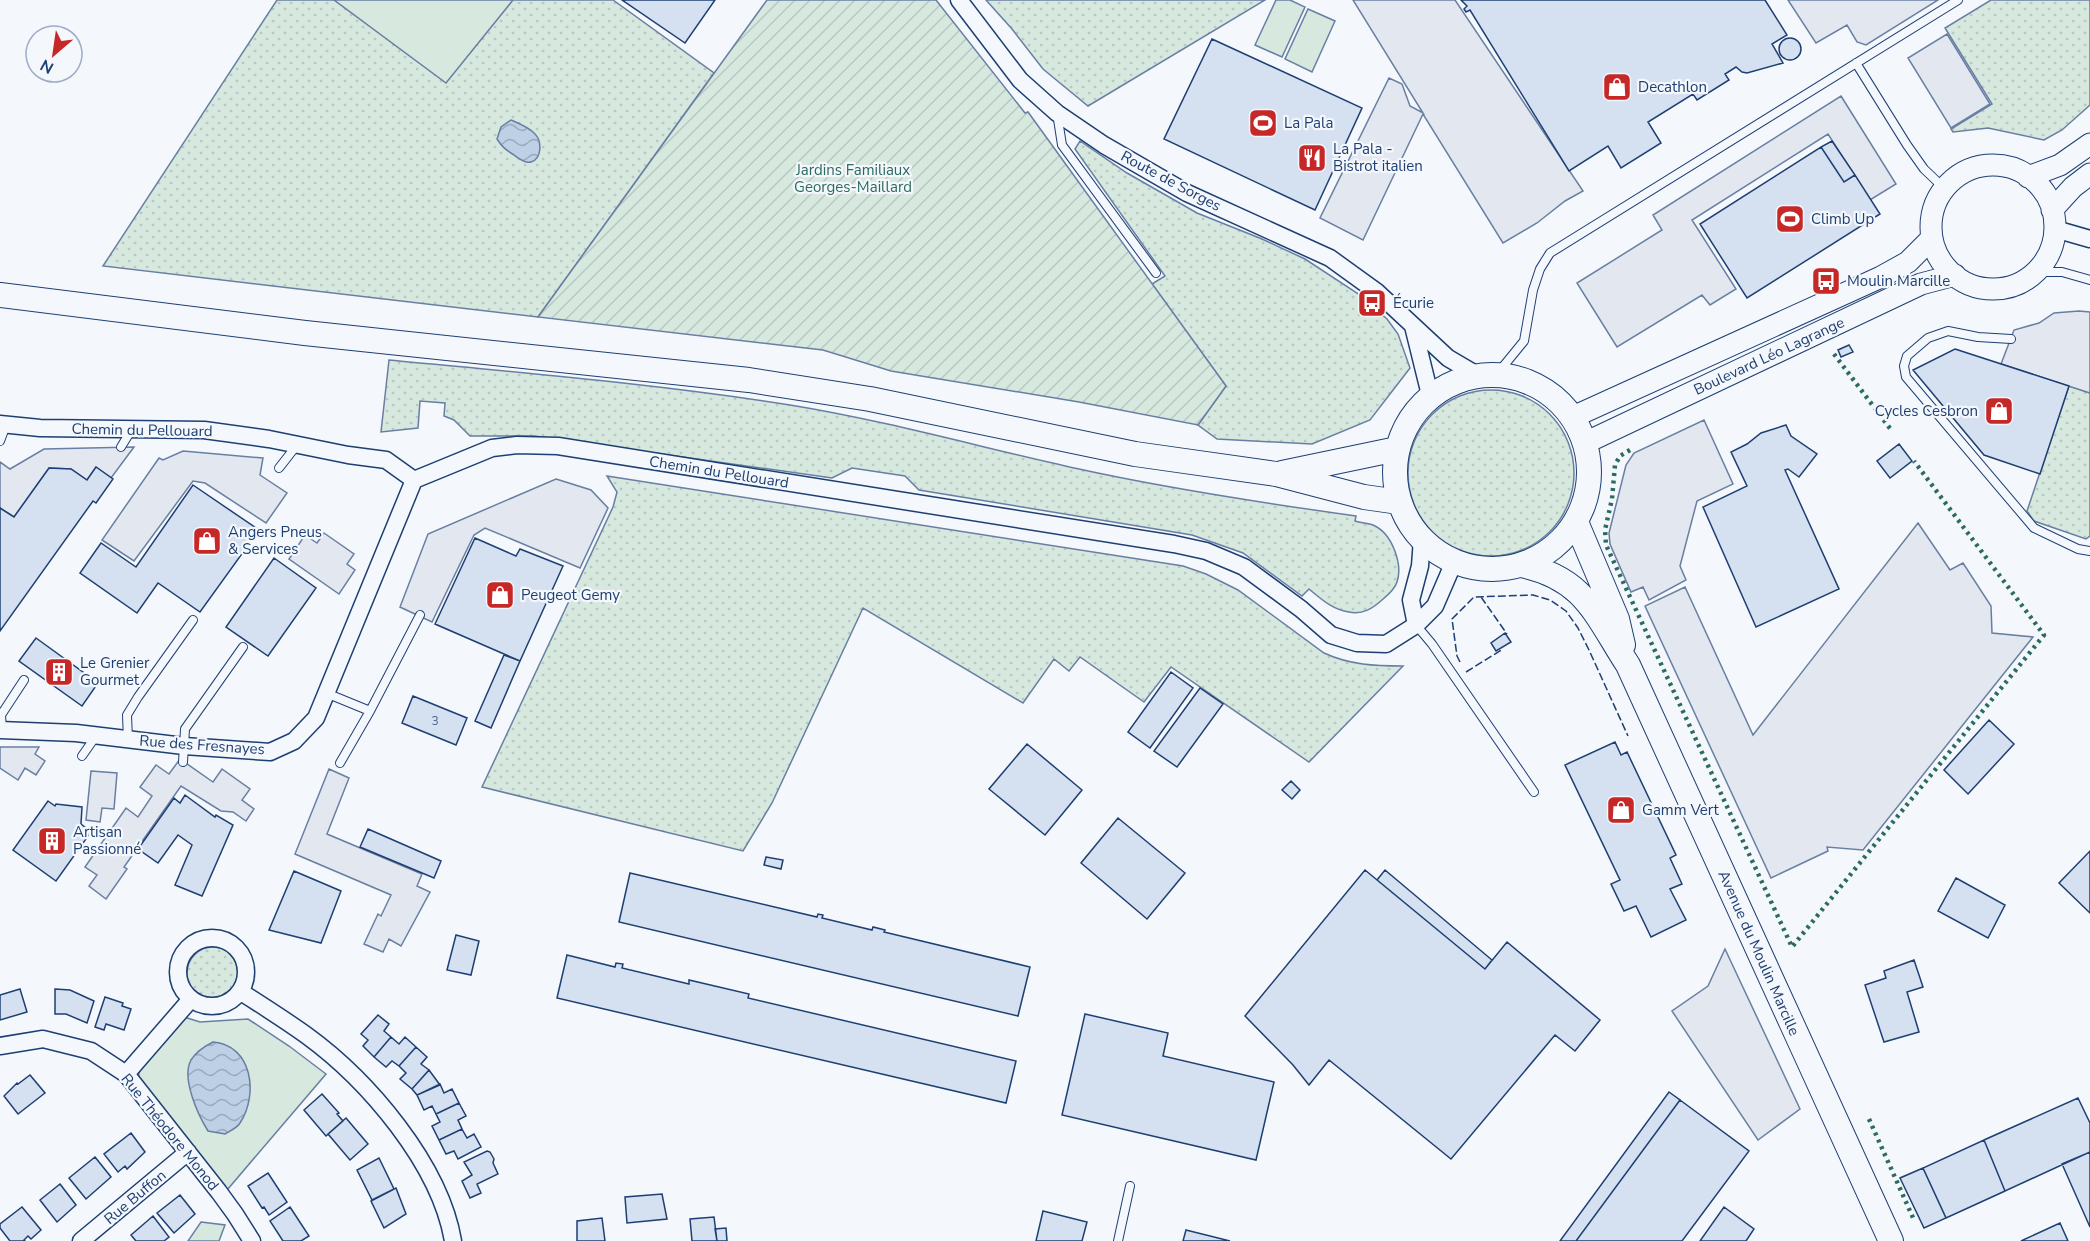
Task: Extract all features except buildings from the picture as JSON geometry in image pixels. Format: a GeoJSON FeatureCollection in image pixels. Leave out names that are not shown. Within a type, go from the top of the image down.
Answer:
{"type":"FeatureCollection","features":[{"type":"Feature","properties":{"kind":"main road"},"geometry":{"type":"LineString","coordinates":[[0,295],[305,333],[749,380],[870,399],[1135,454],[1276,474],[1364,497],[1399,502]]}},
{"type":"Feature","properties":{"kind":"main road"},"geometry":{"type":"LineString","coordinates":[[1487,374],[1526,380],[1552,395],[1573,417],[1586,443],[1590,470],[1587,497],[1576,522],[1562,540],[1543,555],[1521,565],[1488,569],[1454,562],[1437,552],[1422,539],[1408,522],[1399,502],[1394,476],[1397,449],[1409,419],[1430,396],[1452,382],[1487,374]]}},
{"type":"Feature","properties":{"kind":"main road"},"geometry":{"type":"LineString","coordinates":[[1276,474],[1397,449]]}},
{"type":"Feature","properties":{"kind":"main road","name":"Avenue du Moulin Marcille"},"geometry":{"type":"LineString","coordinates":[[1576,522],[1617,619],[1628,665]]}},
{"type":"Feature","properties":{"kind":"main road","name":"Avenue du Moulin Marcille"},"geometry":{"type":"LineString","coordinates":[[1521,565],[1542,570],[1562,580],[1587,600],[1628,665],[1891,1241]]}},
{"type":"Feature","properties":{"kind":"street","name":"Route de Sorges"},"geometry":{"type":"LineString","coordinates":[[958,0],[1020,80],[1057,113],[1104,145],[1188,193],[1329,258],[1377,292],[1448,358],[1487,374]]}},
{"type":"Feature","properties":{"kind":"street"},"geometry":{"type":"LineString","coordinates":[[2028,177],[2060,165],[2090,144]]}},
{"type":"Feature","properties":{"kind":"street"},"geometry":{"type":"LineString","coordinates":[[2090,174],[2068,191],[2054,220],[2053,243],[2048,256],[2036,272],[2017,284],[1996,289],[1974,286],[1955,275],[1940,258],[1932,238],[1934,212],[1945,189],[1964,173],[1981,167],[2006,167],[2028,177],[2042,189],[2054,220],[2090,239]]}},
{"type":"Feature","properties":{"kind":"street","name":"Boulevard Léo Lagrange"},"geometry":{"type":"LineString","coordinates":[[1573,417],[1881,277],[1908,262],[1932,238]]}},
{"type":"Feature","properties":{"kind":"street","name":"Boulevard Léo Lagrange"},"geometry":{"type":"LineString","coordinates":[[1586,443],[1921,284],[1955,275]]}},
{"type":"Feature","properties":{"kind":"street"},"geometry":{"type":"LineString","coordinates":[[1413,325],[1430,396]]}},
{"type":"Feature","properties":{"kind":"street","name":"Chemin du Pellouard"},"geometry":{"type":"LineString","coordinates":[[2,430],[39,428],[204,430],[386,460],[414,480],[492,448],[517,445],[558,446],[1206,551],[1244,567],[1331,634],[1357,643],[1386,644],[1416,625],[1435,606],[1454,562]]}},
{"type":"Feature","properties":{"kind":"street","name":"Rue des Fresnayes"},"geometry":{"type":"LineString","coordinates":[[1,730],[76,733],[128,740],[184,754],[270,752],[294,741],[316,718],[414,480]]}},
{"type":"Feature","properties":{"kind":"street"},"geometry":{"type":"LineString","coordinates":[[1416,625],[1411,600],[1420,566],[1422,539]]}},
{"type":"Feature","properties":{"kind":"street"},"geometry":{"type":"LineString","coordinates":[[206,938],[228,941],[244,958],[246,975],[241,992],[233,1000],[212,1007],[191,999],[183,991],[179,980],[180,958],[195,942],[206,938]]}},
{"type":"Feature","properties":{"kind":"street"},"geometry":{"type":"LineString","coordinates":[[241,992],[307,1036],[364,1084],[410,1142],[438,1192],[453,1241]]}},
{"type":"Feature","properties":{"kind":"street"},"geometry":{"type":"LineString","coordinates":[[126,1074],[191,999]]}},
{"type":"Feature","properties":{"kind":"street","name":"Rue Théodore Monod"},"geometry":{"type":"LineString","coordinates":[[0,1046],[43,1039],[91,1051],[126,1074],[235,1214],[252,1241]]}},
{"type":"Feature","properties":{"kind":"street","name":"Rue Buffon"},"geometry":{"type":"LineString","coordinates":[[81,1241],[188,1152]]}},
{"type":"Feature","properties":{"kind":"lane"},"geometry":{"type":"LineString","coordinates":[[1487,374],[1524,341],[1533,290],[1540,269],[1550,253],[1958,0]]}},
{"type":"Feature","properties":{"kind":"lane"},"geometry":{"type":"LineString","coordinates":[[1856,63],[1907,145],[1924,169],[1945,189]]}},
{"type":"Feature","properties":{"kind":"lane"},"geometry":{"type":"LineString","coordinates":[[1057,113],[1062,145],[1156,273]]}},
{"type":"Feature","properties":{"kind":"lane"},"geometry":{"type":"LineString","coordinates":[[2036,272],[2062,272],[2090,280]]}},
{"type":"Feature","properties":{"kind":"lane"},"geometry":{"type":"LineString","coordinates":[[2011,339],[1978,338],[1948,330],[1928,338],[1906,356],[1904,366],[1906,377],[2034,528],[2078,549],[2090,551]]}},
{"type":"Feature","properties":{"kind":"lane"},"geometry":{"type":"LineString","coordinates":[[121,447],[132,429]]}},
{"type":"Feature","properties":{"kind":"lane"},"geometry":{"type":"LineString","coordinates":[[279,468],[297,445]]}},
{"type":"Feature","properties":{"kind":"lane"},"geometry":{"type":"LineString","coordinates":[[340,763],[420,615]]}},
{"type":"Feature","properties":{"kind":"lane"},"geometry":{"type":"LineString","coordinates":[[128,740],[127,716],[193,620]]}},
{"type":"Feature","properties":{"kind":"lane"},"geometry":{"type":"LineString","coordinates":[[1416,625],[1432,644],[1534,792]]}},
{"type":"Feature","properties":{"kind":"lane"},"geometry":{"type":"LineString","coordinates":[[184,754],[185,729],[243,647]]}},
{"type":"Feature","properties":{"kind":"lane"},"geometry":{"type":"LineString","coordinates":[[1,730],[1,715],[24,680]]}},
{"type":"Feature","properties":{"kind":"lane"},"geometry":{"type":"LineString","coordinates":[[326,693],[370,711]]}},
{"type":"Feature","properties":{"kind":"lane"},"geometry":{"type":"LineString","coordinates":[[82,756],[96,736]]}},
{"type":"Feature","properties":{"kind":"lane"},"geometry":{"type":"LineString","coordinates":[[1118,1241],[1130,1186]]}},
{"type":"Feature","properties":{"kind":"green space"},"geometry":{"type":"Polygon","coordinates":[[[277,0],[613,0],[714,73],[538,317],[103,266],[277,0]]]}},
{"type":"Feature","properties":{"kind":"green space"},"geometry":{"type":"Polygon","coordinates":[[[334,0],[513,0],[446,83],[334,0]]]}},
{"type":"Feature","properties":{"kind":"green space","name":"Jardins Familiaux Georges-Maillard"},"geometry":{"type":"Polygon","coordinates":[[[767,0],[936,0],[1025,113],[1028,112],[1226,386],[1198,425],[1079,402],[891,371],[823,350],[538,317],[767,0]]]}},
{"type":"Feature","properties":{"kind":"green space"},"geometry":{"type":"Polygon","coordinates":[[[986,0],[1265,0],[1088,106],[1043,69],[986,0]]]}},
{"type":"Feature","properties":{"kind":"green space"},"geometry":{"type":"Polygon","coordinates":[[[1276,0],[1290,0],[1305,7],[1282,57],[1255,45],[1276,0]]]}},
{"type":"Feature","properties":{"kind":"green space"},"geometry":{"type":"Polygon","coordinates":[[[1991,0],[2090,0],[2090,105],[2062,130],[2044,140],[1988,128],[1953,132],[1951,129],[1992,104],[1945,28],[1991,0]]]}},
{"type":"Feature","properties":{"kind":"green space"},"geometry":{"type":"Polygon","coordinates":[[[1308,9],[1335,21],[1312,72],[1285,59],[1308,9]]]}},
{"type":"Feature","properties":{"kind":"green space"},"geometry":{"type":"Polygon","coordinates":[[[1080,141],[1127,173],[1197,213],[1305,259],[1357,293],[1387,319],[1398,334],[1410,368],[1370,420],[1312,444],[1217,439],[1198,425],[1226,386],[1152,284],[1165,276],[1075,149],[1080,141]]]}},
{"type":"Feature","properties":{"kind":"green space"},"geometry":{"type":"Polygon","coordinates":[[[389,360],[640,385],[790,405],[827,411],[1113,476],[1217,495],[1356,516],[1355,521],[1380,529],[1391,542],[1397,558],[1397,582],[1389,594],[1371,608],[1359,613],[1343,611],[1309,589],[1302,596],[1243,553],[1192,535],[919,490],[905,476],[852,468],[832,478],[535,436],[470,436],[454,420],[444,416],[445,403],[420,401],[418,428],[381,432],[389,360]]]}},
{"type":"Feature","properties":{"kind":"green space"},"geometry":{"type":"Polygon","coordinates":[[[2069,386],[2090,393],[2090,536],[2086,539],[2034,521],[2027,511],[2069,386]]]}},
{"type":"Feature","properties":{"kind":"green space"},"geometry":{"type":"Polygon","coordinates":[[[1491,390],[1523,396],[1550,414],[1568,441],[1574,473],[1568,505],[1550,532],[1523,550],[1491,556],[1459,550],[1432,532],[1414,505],[1408,473],[1414,441],[1432,414],[1459,396],[1491,390]]]}},
{"type":"Feature","properties":{"kind":"green space"},"geometry":{"type":"Polygon","coordinates":[[[607,476],[1183,566],[1206,574],[1238,590],[1324,653],[1363,664],[1403,666],[1309,762],[1171,667],[1144,702],[1080,657],[1069,671],[1054,659],[1023,703],[863,608],[772,803],[743,851],[482,787],[613,507],[617,492],[607,476]]]}},
{"type":"Feature","properties":{"kind":"green space"},"geometry":{"type":"Polygon","coordinates":[[[213,947],[223,949],[231,955],[237,963],[239,973],[237,983],[231,991],[223,997],[213,999],[203,997],[195,991],[189,983],[187,973],[189,963],[195,955],[203,949],[213,947]]]}},
{"type":"Feature","properties":{"kind":"green space"},"geometry":{"type":"Polygon","coordinates":[[[184,1017],[200,1022],[248,1019],[326,1074],[227,1190],[138,1080],[140,1066],[184,1017]]]}},
{"type":"Feature","properties":{"kind":"green space"},"geometry":{"type":"Polygon","coordinates":[[[201,1222],[225,1225],[219,1241],[188,1241],[201,1222]]]}},
{"type":"Feature","properties":{"kind":"shaded area"},"geometry":{"type":"Polygon","coordinates":[[[1353,0],[1455,0],[1583,191],[1503,243],[1423,114],[1363,240],[1320,218],[1389,78],[1402,84],[1410,106],[1423,113],[1353,0]]]}},
{"type":"Feature","properties":{"kind":"shaded area"},"geometry":{"type":"Polygon","coordinates":[[[1788,0],[1938,0],[1866,45],[1857,42],[1847,25],[1816,43],[1788,0]]]}},
{"type":"Feature","properties":{"kind":"shaded area"},"geometry":{"type":"Polygon","coordinates":[[[1947,34],[1990,104],[1951,128],[1908,58],[1947,34]]]}},
{"type":"Feature","properties":{"kind":"shaded area"},"geometry":{"type":"Polygon","coordinates":[[[1841,96],[1896,184],[1870,200],[1828,134],[1692,220],[1736,289],[1710,305],[1702,295],[1617,347],[1577,283],[1662,230],[1653,215],[1841,96]]]}},
{"type":"Feature","properties":{"kind":"shaded area"},"geometry":{"type":"Polygon","coordinates":[[[2090,312],[2090,393],[2001,364],[2014,330],[2039,323],[2054,313],[2090,312]]]}},
{"type":"Feature","properties":{"kind":"shaded area"},"geometry":{"type":"Polygon","coordinates":[[[1704,420],[1733,484],[1697,501],[1680,566],[1686,580],[1649,600],[1643,587],[1631,592],[1610,544],[1609,533],[1626,465],[1634,453],[1704,420]]]}},
{"type":"Feature","properties":{"kind":"shaded area"},"geometry":{"type":"Polygon","coordinates":[[[134,447],[111,478],[96,467],[87,480],[71,469],[49,468],[14,517],[0,508],[0,462],[10,469],[44,449],[134,447]]]}},
{"type":"Feature","properties":{"kind":"shaded area"},"geometry":{"type":"Polygon","coordinates":[[[183,451],[263,458],[260,475],[287,493],[266,523],[205,483],[193,481],[134,561],[102,540],[159,458],[163,460],[183,451]]]}},
{"type":"Feature","properties":{"kind":"shaded area"},"geometry":{"type":"Polygon","coordinates":[[[556,479],[591,490],[608,508],[580,568],[485,528],[474,535],[432,622],[400,607],[428,534],[556,479]]]}},
{"type":"Feature","properties":{"kind":"shaded area"},"geometry":{"type":"Polygon","coordinates":[[[1918,523],[1950,570],[1963,563],[1991,606],[1992,633],[2033,637],[1863,850],[1827,847],[1828,851],[1771,878],[1645,606],[1685,587],[1753,735],[1918,523]]]}},
{"type":"Feature","properties":{"kind":"shaded area"},"geometry":{"type":"Polygon","coordinates":[[[324,533],[354,554],[347,564],[355,570],[339,594],[289,559],[305,535],[317,543],[324,533]]]}},
{"type":"Feature","properties":{"kind":"shaded area"},"geometry":{"type":"Polygon","coordinates":[[[0,747],[39,747],[35,754],[45,761],[36,775],[25,768],[18,780],[0,768],[0,747]]]}},
{"type":"Feature","properties":{"kind":"shaded area"},"geometry":{"type":"Polygon","coordinates":[[[180,759],[213,782],[222,769],[250,789],[242,800],[254,809],[246,821],[233,812],[221,811],[181,786],[124,867],[127,869],[106,899],[89,886],[97,875],[85,867],[126,808],[138,817],[152,796],[140,787],[156,765],[169,774],[180,759]]]}},
{"type":"Feature","properties":{"kind":"shaded area"},"geometry":{"type":"Polygon","coordinates":[[[329,769],[349,778],[327,834],[422,874],[417,886],[430,892],[401,946],[389,939],[383,952],[364,944],[378,914],[381,916],[391,895],[295,854],[329,769]]]}},
{"type":"Feature","properties":{"kind":"shaded area"},"geometry":{"type":"Polygon","coordinates":[[[91,771],[117,773],[114,809],[102,808],[100,822],[86,820],[91,771]]]}},
{"type":"Feature","properties":{"kind":"shaded area"},"geometry":{"type":"Polygon","coordinates":[[[1725,949],[1800,1109],[1758,1140],[1672,1011],[1708,986],[1725,949]]]}},
{"type":"Feature","properties":{"kind":"water"},"geometry":{"type":"Polygon","coordinates":[[[511,120],[524,126],[537,137],[540,150],[535,160],[529,162],[522,160],[504,148],[497,139],[501,127],[511,120]]]}},
{"type":"Feature","properties":{"kind":"water"},"geometry":{"type":"Polygon","coordinates":[[[213,1042],[226,1045],[244,1061],[250,1085],[246,1111],[240,1123],[225,1134],[208,1131],[189,1086],[188,1068],[191,1060],[213,1042]]]}},
{"type":"Feature","properties":{"kind":"hedge"},"geometry":{"type":"LineString","coordinates":[[1834,354],[1892,431]]}},
{"type":"Feature","properties":{"kind":"hedge"},"geometry":{"type":"LineString","coordinates":[[1630,450],[1620,456],[1615,465],[1612,499],[1605,530],[1606,545],[1792,947],[2044,635],[1914,461]]}},
{"type":"Feature","properties":{"kind":"hedge"},"geometry":{"type":"LineString","coordinates":[[1869,1119],[1914,1220]]}},
{"type":"Feature","properties":{"kind":"fence"},"geometry":{"type":"LineString","coordinates":[[1460,662],[1457,656],[1452,619],[1474,597],[1533,595],[1550,600],[1566,611],[1578,628],[1628,736]]}},
{"type":"Feature","properties":{"kind":"fence"},"geometry":{"type":"LineString","coordinates":[[1481,597],[1507,634]]}},
{"type":"Feature","properties":{"kind":"fence"},"geometry":{"type":"LineString","coordinates":[[1466,672],[1503,649]]}},
{"type":"Feature","properties":{"kind":"place","name":"Decathlon"},"geometry":{"type":"Point","coordinates":[1617,87]}},
{"type":"Feature","properties":{"kind":"place","name":"La Pala"},"geometry":{"type":"Point","coordinates":[1263,123]}},
{"type":"Feature","properties":{"kind":"place","name":"La Pala - Bistrot italien"},"geometry":{"type":"Point","coordinates":[1312,158]}},
{"type":"Feature","properties":{"kind":"place","name":"Climb Up"},"geometry":{"type":"Point","coordinates":[1790,219]}},
{"type":"Feature","properties":{"kind":"place","name":"Moulin Marcille"},"geometry":{"type":"Point","coordinates":[1826,281]}},
{"type":"Feature","properties":{"kind":"place","name":"Écurie"},"geometry":{"type":"Point","coordinates":[1372,303]}},
{"type":"Feature","properties":{"kind":"place","name":"Cycles Cesbron"},"geometry":{"type":"Point","coordinates":[1999,411]}},
{"type":"Feature","properties":{"kind":"place","name":"Angers Pneus & Services"},"geometry":{"type":"Point","coordinates":[207,541]}},
{"type":"Feature","properties":{"kind":"place","name":"Peugeot Gemy"},"geometry":{"type":"Point","coordinates":[500,595]}},
{"type":"Feature","properties":{"kind":"place","name":"Le Grenier Gourmet"},"geometry":{"type":"Point","coordinates":[59,672]}},
{"type":"Feature","properties":{"kind":"place","name":"Gamm Vert"},"geometry":{"type":"Point","coordinates":[1621,810]}},
{"type":"Feature","properties":{"kind":"place","name":"Artisan Passionné"},"geometry":{"type":"Point","coordinates":[52,841]}}]}
